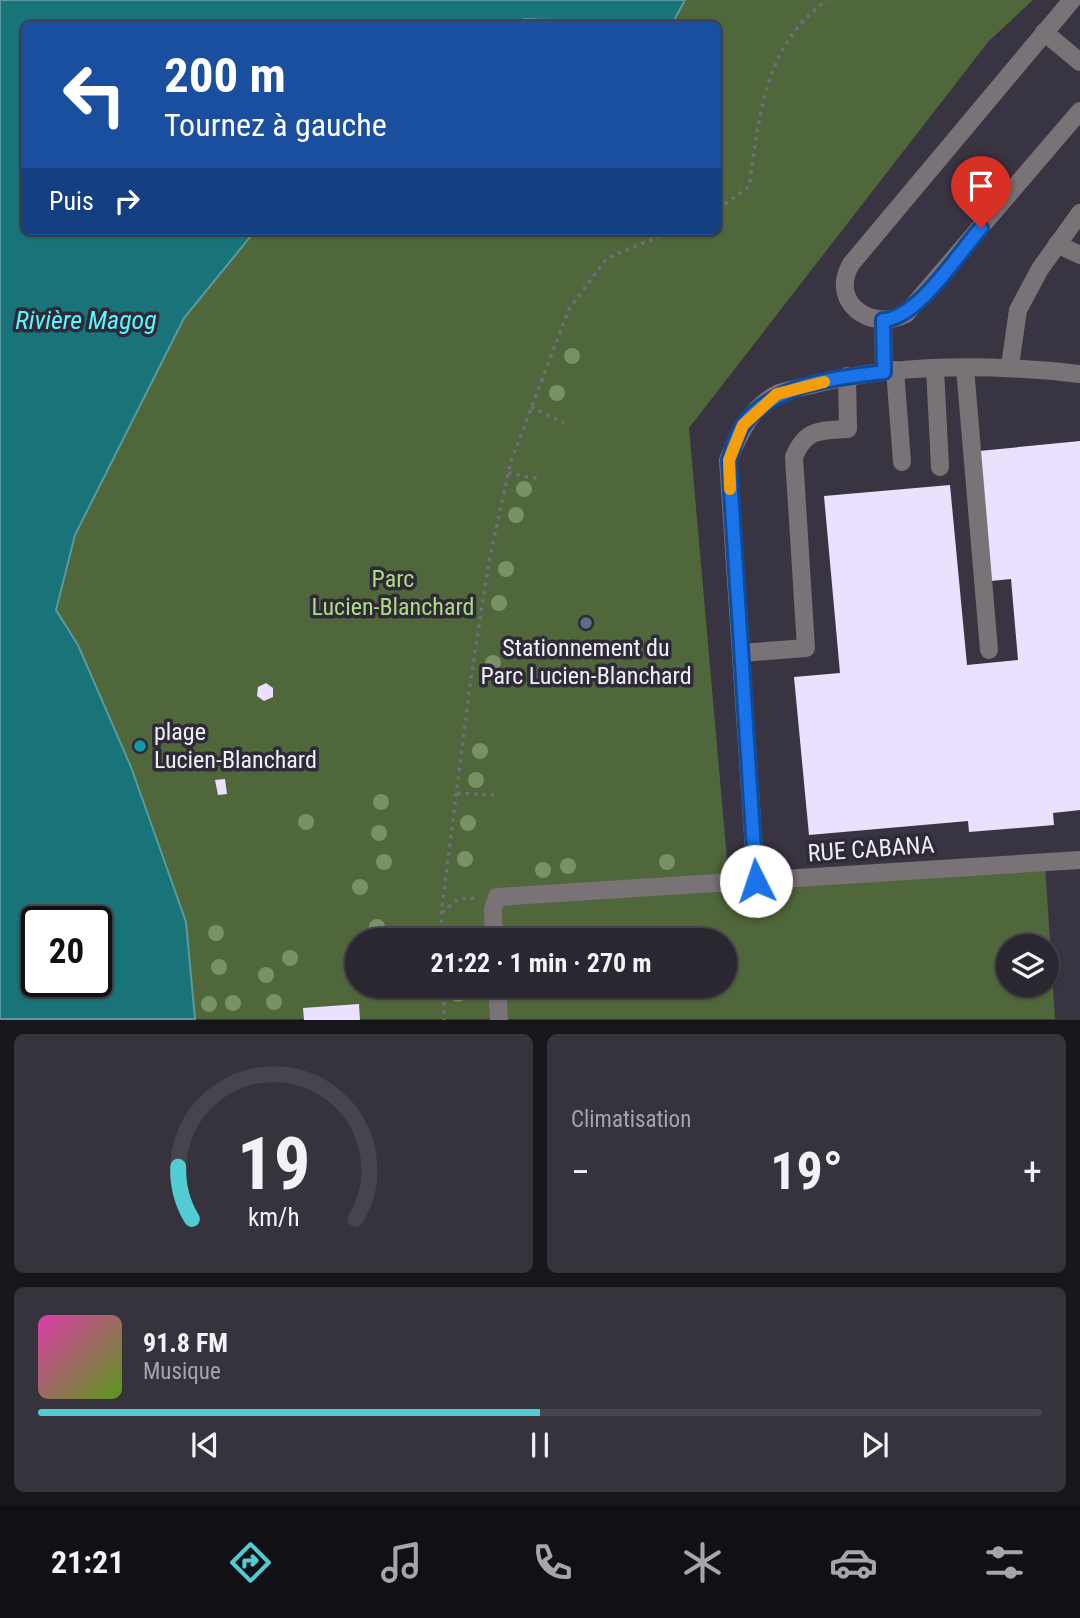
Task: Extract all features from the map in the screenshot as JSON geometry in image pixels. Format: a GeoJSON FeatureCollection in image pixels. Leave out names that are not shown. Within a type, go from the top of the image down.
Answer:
{"type":"FeatureCollection","features":[{"type":"Feature","properties":{"kind":"street"},"geometry":{"type":"LineString","coordinates":[[1072,0],[846,274],[846,288],[854,309],[862,316],[883,320],[897,319],[914,306],[1080,111]]}},
{"type":"Feature","properties":{"kind":"street"},"geometry":{"type":"LineString","coordinates":[[1044,32],[1080,62]]}},
{"type":"Feature","properties":{"kind":"street"},"geometry":{"type":"LineString","coordinates":[[1010,366],[1018,310],[1057,244],[1080,213]]}},
{"type":"Feature","properties":{"kind":"street"},"geometry":{"type":"LineString","coordinates":[[1057,244],[1080,255]]}},
{"type":"Feature","properties":{"kind":"street"},"geometry":{"type":"LineString","coordinates":[[883,320],[902,462]]}},
{"type":"Feature","properties":{"kind":"street"},"geometry":{"type":"LineString","coordinates":[[756,881],[729,460],[743,425],[777,394],[847,376],[890,371],[1010,366],[1080,374]]}},
{"type":"Feature","properties":{"kind":"street"},"geometry":{"type":"LineString","coordinates":[[965,368],[989,650]]}},
{"type":"Feature","properties":{"kind":"street"},"geometry":{"type":"LineString","coordinates":[[935,369],[940,467]]}},
{"type":"Feature","properties":{"kind":"street"},"geometry":{"type":"LineString","coordinates":[[741,653],[806,648],[794,457],[800,441],[816,431],[848,429],[847,376]]}},
{"type":"Feature","properties":{"kind":"street","name":"RUE CABANA"},"geometry":{"type":"LineString","coordinates":[[497,897],[1080,860]]}},
{"type":"Feature","properties":{"kind":"street"},"geometry":{"type":"LineString","coordinates":[[494,928],[493,909],[497,897]]}},
{"type":"Feature","properties":{"kind":"street"},"geometry":{"type":"LineString","coordinates":[[498,998],[499,1020]]}},
{"type":"Feature","properties":{"kind":"path"},"geometry":{"type":"LineString","coordinates":[[721,207],[749,187],[764,91],[782,47],[808,14],[827,0]]}},
{"type":"Feature","properties":{"kind":"path"},"geometry":{"type":"LineString","coordinates":[[442,928],[441,915],[489,561],[508,473],[569,309],[607,258],[663,235]]}},
{"type":"Feature","properties":{"kind":"path"},"geometry":{"type":"LineString","coordinates":[[531,407],[564,423]]}},
{"type":"Feature","properties":{"kind":"path"},"geometry":{"type":"LineString","coordinates":[[508,473],[540,479]]}},
{"type":"Feature","properties":{"kind":"path"},"geometry":{"type":"LineString","coordinates":[[457,793],[494,795]]}},
{"type":"Feature","properties":{"kind":"path"},"geometry":{"type":"LineString","coordinates":[[441,915],[458,899],[497,897]]}},
{"type":"Feature","properties":{"kind":"path"},"geometry":{"type":"LineString","coordinates":[[444,998],[444,1020]]}},
{"type":"Feature","properties":{"kind":"green space","name":"Parc Lucien-Blanchard"},"geometry":{"type":"Polygon","coordinates":[[[685,0],[1033,0],[988,42],[689,428],[729,882],[1045,863],[1050,934],[996,934],[996,997],[1054,997],[1055,1019],[195,1019],[186,922],[131,767],[78,645],[56,610],[75,535],[184,318],[252,235],[721,235],[721,21],[673,21],[685,0]]]}},
{"type":"Feature","properties":{"kind":"green space"},"geometry":{"type":"Polygon","coordinates":[[[525,19],[583,21],[517,21],[525,19]]]}},
{"type":"Feature","properties":{"kind":"water","name":"Rivière Magog"},"geometry":{"type":"Polygon","coordinates":[[[0,0],[685,0],[674,21],[21,21],[21,235],[252,235],[184,318],[75,535],[56,610],[78,645],[131,767],[186,922],[195,1019],[0,1019],[0,0]]]}},
{"type":"Feature","properties":{"kind":"building"},"geometry":{"type":"Polygon","coordinates":[[[1080,441],[1080,810],[1053,813],[1054,825],[969,832],[968,821],[809,835],[794,677],[840,673],[824,496],[950,485],[967,665],[1018,660],[1011,579],[991,581],[979,451],[1080,441]]]}},
{"type":"Feature","properties":{"kind":"building"},"geometry":{"type":"Polygon","coordinates":[[[266,683],[273,688],[273,697],[264,701],[257,696],[258,687],[266,683]]]}},
{"type":"Feature","properties":{"kind":"building"},"geometry":{"type":"Polygon","coordinates":[[[225,779],[227,794],[218,795],[215,780],[225,779]]]}},
{"type":"Feature","properties":{"kind":"building"},"geometry":{"type":"Polygon","coordinates":[[[359,1004],[360,1020],[304,1020],[303,1008],[359,1004]]]}},
{"type":"Feature","properties":{"kind":"slow traffic"},"geometry":{"type":"LineString","coordinates":[[730,489],[729,460],[743,425],[777,394],[824,382]]}},
{"type":"Feature","properties":{"kind":"place","name":"Stationnement du Parc Lucien-Blanchard"},"geometry":{"type":"Point","coordinates":[586,623]}},
{"type":"Feature","properties":{"kind":"place","name":"plage Lucien-Blanchard"},"geometry":{"type":"Point","coordinates":[140,746]}},
{"type":"Feature","properties":{"kind":"route"},"geometry":{"type":"LineString","coordinates":[[756,881],[729,460],[743,425],[777,394],[847,376],[884,372],[883,320],[897,319],[906,314],[981,228]]}}]}
